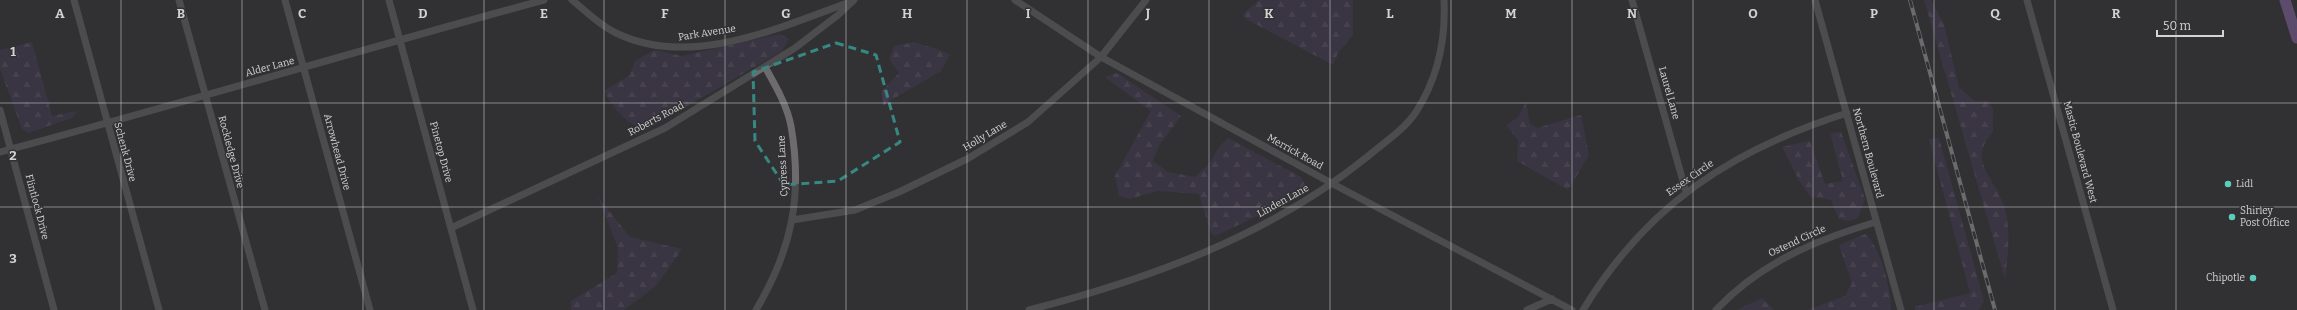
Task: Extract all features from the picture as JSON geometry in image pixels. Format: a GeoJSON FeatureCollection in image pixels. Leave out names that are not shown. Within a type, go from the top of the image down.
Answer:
{"type":"FeatureCollection","features":[{"type":"Feature","properties":{"kind":"main road"},"geometry":{"type":"LineString","coordinates":[[2285,0],[2297,38]]}},
{"type":"Feature","properties":{"kind":"street","name":"Schenk Drive"},"geometry":{"type":"LineString","coordinates":[[74,0],[159,310]]}},
{"type":"Feature","properties":{"kind":"street","name":"Rockledge Drive"},"geometry":{"type":"LineString","coordinates":[[180,0],[264,310]]}},
{"type":"Feature","properties":{"kind":"street","name":"Arrowhead Drive"},"geometry":{"type":"LineString","coordinates":[[285,0],[370,310]]}},
{"type":"Feature","properties":{"kind":"street","name":"Pinetop Drive"},"geometry":{"type":"LineString","coordinates":[[389,0],[473,310]]}},
{"type":"Feature","properties":{"kind":"street","name":"Alder Lane"},"geometry":{"type":"LineString","coordinates":[[0,152],[107,124],[205,94],[304,69],[399,39],[544,0]]}},
{"type":"Feature","properties":{"kind":"street","name":"Park Avenue"},"geometry":{"type":"LineString","coordinates":[[572,0],[615,33],[645,43],[676,49],[724,42],[759,33],[853,1]]}},
{"type":"Feature","properties":{"kind":"street","name":"Merrick Road"},"geometry":{"type":"LineString","coordinates":[[1015,0],[1101,58],[1333,184],[1572,310]]}},
{"type":"Feature","properties":{"kind":"street","name":"Holly Lane"},"geometry":{"type":"LineString","coordinates":[[792,220],[855,210],[899,192],[967,159],[1028,122],[1101,58],[1146,0]]}},
{"type":"Feature","properties":{"kind":"street","name":"Linden Lane"},"geometry":{"type":"LineString","coordinates":[[1028,310],[1096,293],[1229,242],[1299,205],[1333,184],[1393,135],[1415,114],[1431,86],[1438,66],[1442,41],[1444,0]]}},
{"type":"Feature","properties":{"kind":"street","name":"Laurel Lane"},"geometry":{"type":"LineString","coordinates":[[1632,0],[1686,192]]}},
{"type":"Feature","properties":{"kind":"street","name":"Northern Boulevard"},"geometry":{"type":"LineString","coordinates":[[1815,0],[1901,310]]}},
{"type":"Feature","properties":{"kind":"street","name":"Mastic Boulevard West"},"geometry":{"type":"LineString","coordinates":[[2027,0],[2113,310]]}},
{"type":"Feature","properties":{"kind":"street","name":"Roberts Road"},"geometry":{"type":"LineString","coordinates":[[451,228],[665,128],[795,48],[838,15],[853,1]]}},
{"type":"Feature","properties":{"kind":"street","name":"Cypress Lane"},"geometry":{"type":"LineString","coordinates":[[756,310],[780,266],[792,220],[796,190],[791,125],[778,91],[765,67]]}},
{"type":"Feature","properties":{"kind":"street","name":"Flintlock Drive"},"geometry":{"type":"LineString","coordinates":[[0,110],[54,310]]}},
{"type":"Feature","properties":{"kind":"street","name":"Essex Circle"},"geometry":{"type":"LineString","coordinates":[[1583,310],[1613,265],[1636,238],[1660,213],[1686,192],[1751,150],[1801,128],[1847,113]]}},
{"type":"Feature","properties":{"kind":"street","name":"Ostend Circle"},"geometry":{"type":"LineString","coordinates":[[1716,310],[1747,281],[1778,260],[1828,237],[1876,222]]}},
{"type":"Feature","properties":{"kind":"street"},"geometry":{"type":"LineString","coordinates":[[1527,310],[1552,300]]}},
{"type":"Feature","properties":{"kind":"highlighted area"},"geometry":{"type":"Polygon","coordinates":[[[836,43],[876,55],[900,142],[838,181],[784,185],[755,141],[753,72],[836,43]]]}},
{"type":"Feature","properties":{"kind":"green space"},"geometry":{"type":"Polygon","coordinates":[[[1259,0],[1353,0],[1353,35],[1338,53],[1333,65],[1246,19],[1243,14],[1259,0]]]}},
{"type":"Feature","properties":{"kind":"green space"},"geometry":{"type":"Polygon","coordinates":[[[1924,0],[1931,0],[1944,24],[1959,87],[1974,101],[1989,101],[1993,109],[1993,132],[1982,151],[1982,160],[1984,168],[1999,193],[2008,222],[2005,279],[1924,0]]]}},
{"type":"Feature","properties":{"kind":"green space"},"geometry":{"type":"Polygon","coordinates":[[[780,34],[789,39],[782,51],[646,130],[639,128],[621,115],[604,91],[630,75],[635,61],[654,50],[682,56],[780,34]]]}},
{"type":"Feature","properties":{"kind":"green space"},"geometry":{"type":"Polygon","coordinates":[[[32,42],[52,116],[77,111],[72,118],[28,133],[22,129],[0,69],[0,50],[32,42]]]}},
{"type":"Feature","properties":{"kind":"green space"},"geometry":{"type":"Polygon","coordinates":[[[915,42],[950,55],[941,71],[883,105],[882,91],[899,73],[889,59],[894,46],[915,42]]]}},
{"type":"Feature","properties":{"kind":"green space"},"geometry":{"type":"Polygon","coordinates":[[[1117,73],[1181,116],[1159,146],[1153,161],[1168,172],[1195,177],[1210,163],[1219,147],[1228,138],[1301,177],[1306,187],[1294,199],[1215,236],[1211,233],[1199,194],[1157,191],[1130,199],[1119,196],[1115,176],[1151,111],[1105,77],[1117,73]]]}},
{"type":"Feature","properties":{"kind":"green space"},"geometry":{"type":"Polygon","coordinates":[[[1526,102],[1530,124],[1537,128],[1581,115],[1589,155],[1568,190],[1517,161],[1518,140],[1506,125],[1518,117],[1526,102]]]}},
{"type":"Feature","properties":{"kind":"green space"},"geometry":{"type":"Polygon","coordinates":[[[1841,132],[1865,199],[1858,218],[1849,221],[1839,219],[1831,200],[1811,197],[1801,184],[1782,147],[1810,141],[1825,184],[1843,181],[1830,133],[1841,132]]]}},
{"type":"Feature","properties":{"kind":"green space"},"geometry":{"type":"Polygon","coordinates":[[[1939,138],[1984,301],[1979,310],[1915,310],[1915,307],[1970,293],[1929,139],[1939,138]]]}},
{"type":"Feature","properties":{"kind":"green space"},"geometry":{"type":"Polygon","coordinates":[[[598,197],[630,237],[682,249],[656,286],[624,310],[571,310],[571,301],[617,273],[618,248],[598,197]]]}},
{"type":"Feature","properties":{"kind":"green space"},"geometry":{"type":"Polygon","coordinates":[[[1865,234],[1871,240],[1876,249],[1884,269],[1891,302],[1891,310],[1808,310],[1845,296],[1852,283],[1839,245],[1865,234]]]}},
{"type":"Feature","properties":{"kind":"green space"},"geometry":{"type":"Polygon","coordinates":[[[1762,298],[1774,310],[1737,310],[1762,298]]]}},
{"type":"Feature","properties":{"kind":"railway"},"geometry":{"type":"LineString","coordinates":[[1910,0],[1995,310]]}},
{"type":"Feature","properties":{"kind":"place","name":"Lidl"},"geometry":{"type":"Point","coordinates":[2228,184]}},
{"type":"Feature","properties":{"kind":"place","name":"Shirley Post Office"},"geometry":{"type":"Point","coordinates":[2232,217]}},
{"type":"Feature","properties":{"kind":"place","name":"Chipotle"},"geometry":{"type":"Point","coordinates":[2253,278]}}]}
